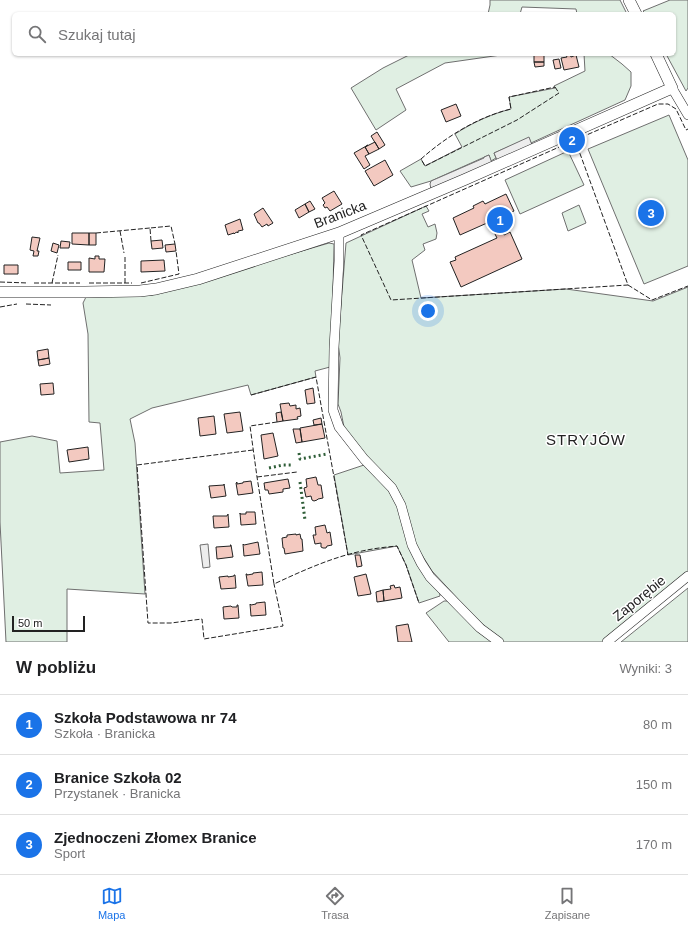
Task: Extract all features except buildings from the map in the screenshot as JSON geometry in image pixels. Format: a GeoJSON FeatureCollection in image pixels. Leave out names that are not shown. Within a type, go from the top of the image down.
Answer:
{"type":"FeatureCollection","features":[{"type":"Feature","properties":{"kind":"street"},"geometry":{"type":"LineString","coordinates":[[629,0],[635,12]]}},
{"type":"Feature","properties":{"kind":"street"},"geometry":{"type":"LineString","coordinates":[[657,56],[672,88],[688,115]]}},
{"type":"Feature","properties":{"kind":"street","name":"Branicka"},"geometry":{"type":"LineString","coordinates":[[0,292],[140,291],[156,289],[198,279],[339,233],[672,88]]}},
{"type":"Feature","properties":{"kind":"street"},"geometry":{"type":"LineString","coordinates":[[339,233],[333,410],[339,427],[364,459],[392,488],[401,505],[412,545],[421,563],[430,576],[480,628],[498,642]]}},
{"type":"Feature","properties":{"kind":"street","name":"Zaporębie"},"geometry":{"type":"LineString","coordinates":[[607,642],[688,576]]}},
{"type":"Feature","properties":{"kind":"green space"},"geometry":{"type":"Polygon","coordinates":[[[490,0],[620,0],[626,12],[577,12],[576,9],[522,7],[521,12],[488,12],[490,0]]]}},
{"type":"Feature","properties":{"kind":"green space"},"geometry":{"type":"Polygon","coordinates":[[[670,0],[688,0],[688,88],[686,91],[667,56],[676,56],[676,12],[643,11],[670,0]]]}},
{"type":"Feature","properties":{"kind":"green space"},"geometry":{"type":"Polygon","coordinates":[[[407,56],[494,56],[445,63],[396,89],[406,110],[376,130],[351,88],[383,68],[407,56]]]}},
{"type":"Feature","properties":{"kind":"green space"},"geometry":{"type":"Polygon","coordinates":[[[584,56],[612,56],[631,72],[631,86],[625,100],[531,143],[529,138],[494,153],[496,158],[491,161],[489,155],[431,181],[411,187],[400,171],[421,159],[425,166],[462,147],[455,134],[482,119],[511,109],[509,97],[555,88],[554,86],[585,71],[584,56]]]}},
{"type":"Feature","properties":{"kind":"green space"},"geometry":{"type":"Polygon","coordinates":[[[669,115],[688,160],[688,266],[644,284],[588,149],[669,115]]]}},
{"type":"Feature","properties":{"kind":"green space"},"geometry":{"type":"Polygon","coordinates":[[[568,151],[584,185],[520,214],[505,180],[568,151]]]}},
{"type":"Feature","properties":{"kind":"green space"},"geometry":{"type":"Polygon","coordinates":[[[579,205],[586,223],[568,231],[562,213],[579,205]]]}},
{"type":"Feature","properties":{"kind":"green space"},"geometry":{"type":"Polygon","coordinates":[[[426,206],[429,211],[422,214],[428,227],[435,224],[437,233],[436,239],[423,244],[425,250],[412,260],[421,298],[566,289],[653,301],[688,287],[688,572],[602,642],[501,642],[471,613],[432,571],[415,544],[395,485],[363,452],[344,427],[338,404],[340,358],[338,342],[346,243],[426,206]]]}},
{"type":"Feature","properties":{"kind":"green space"},"geometry":{"type":"Polygon","coordinates":[[[329,243],[334,244],[330,367],[315,371],[316,377],[251,395],[248,385],[152,408],[130,419],[135,443],[145,594],[67,589],[67,642],[6,642],[0,522],[0,442],[32,436],[57,441],[60,473],[104,470],[100,423],[89,422],[88,334],[83,303],[86,297],[152,295],[329,243]]]}},
{"type":"Feature","properties":{"kind":"green space"},"geometry":{"type":"Polygon","coordinates":[[[364,465],[368,466],[388,488],[399,505],[409,546],[439,589],[440,596],[419,603],[406,565],[397,546],[348,555],[334,475],[364,465]]]}},
{"type":"Feature","properties":{"kind":"green space"},"geometry":{"type":"Polygon","coordinates":[[[688,588],[688,642],[621,642],[688,588]]]}},
{"type":"Feature","properties":{"kind":"green space"},"geometry":{"type":"Polygon","coordinates":[[[444,601],[447,601],[494,642],[449,642],[426,613],[444,601]]]}},
{"type":"Feature","properties":{"kind":"shaded area"},"geometry":{"type":"Polygon","coordinates":[[[529,137],[532,145],[497,160],[494,153],[529,137]]]}},
{"type":"Feature","properties":{"kind":"shaded area"},"geometry":{"type":"Polygon","coordinates":[[[489,155],[492,163],[431,189],[431,181],[489,155]]]}},
{"type":"Feature","properties":{"kind":"shaded area"},"geometry":{"type":"Polygon","coordinates":[[[208,544],[210,567],[203,568],[200,545],[208,544]]]}},
{"type":"Feature","properties":{"kind":"hedge"},"geometry":{"type":"LineString","coordinates":[[299,453],[300,459],[327,454]]}},
{"type":"Feature","properties":{"kind":"hedge"},"geometry":{"type":"LineString","coordinates":[[269,468],[283,465],[293,465]]}},
{"type":"Feature","properties":{"kind":"hedge"},"geometry":{"type":"LineString","coordinates":[[300,482],[305,520]]}},
{"type":"Feature","properties":{"kind":"fence"},"geometry":{"type":"LineString","coordinates":[[555,87],[559,93],[517,120],[425,166],[421,159],[452,135],[475,122],[511,109],[509,97],[555,87]]}},
{"type":"Feature","properties":{"kind":"fence"},"geometry":{"type":"LineString","coordinates":[[575,140],[658,104],[668,104],[676,109],[686,130],[688,129]]}},
{"type":"Feature","properties":{"kind":"fence"},"geometry":{"type":"LineString","coordinates":[[575,140],[628,285],[391,300],[361,235],[575,140]]}},
{"type":"Feature","properties":{"kind":"fence"},"geometry":{"type":"LineString","coordinates":[[151,241],[150,228],[171,226],[175,244]]}},
{"type":"Feature","properties":{"kind":"fence"},"geometry":{"type":"LineString","coordinates":[[96,233],[150,228]]}},
{"type":"Feature","properties":{"kind":"fence"},"geometry":{"type":"LineString","coordinates":[[120,231],[124,253]]}},
{"type":"Feature","properties":{"kind":"fence"},"geometry":{"type":"LineString","coordinates":[[141,283],[179,274],[176,251]]}},
{"type":"Feature","properties":{"kind":"fence"},"geometry":{"type":"LineString","coordinates":[[52,283],[58,255]]}},
{"type":"Feature","properties":{"kind":"fence"},"geometry":{"type":"LineString","coordinates":[[125,256],[125,283]]}},
{"type":"Feature","properties":{"kind":"fence"},"geometry":{"type":"LineString","coordinates":[[0,282],[28,283]]}},
{"type":"Feature","properties":{"kind":"fence"},"geometry":{"type":"LineString","coordinates":[[34,283],[80,283]]}},
{"type":"Feature","properties":{"kind":"fence"},"geometry":{"type":"LineString","coordinates":[[89,283],[132,283]]}},
{"type":"Feature","properties":{"kind":"fence"},"geometry":{"type":"LineString","coordinates":[[628,285],[652,300],[688,286]]}},
{"type":"Feature","properties":{"kind":"fence"},"geometry":{"type":"LineString","coordinates":[[0,307],[17,304]]}},
{"type":"Feature","properties":{"kind":"fence"},"geometry":{"type":"LineString","coordinates":[[26,304],[51,305]]}},
{"type":"Feature","properties":{"kind":"fence"},"geometry":{"type":"LineString","coordinates":[[251,395],[316,377],[348,555]]}},
{"type":"Feature","properties":{"kind":"fence"},"geometry":{"type":"LineString","coordinates":[[277,422],[250,426],[274,584],[343,556],[371,549],[397,546],[406,565],[419,603]]}},
{"type":"Feature","properties":{"kind":"fence"},"geometry":{"type":"LineString","coordinates":[[253,450],[137,465],[148,623],[171,623],[202,619],[204,639],[283,626],[274,584]]}},
{"type":"Feature","properties":{"kind":"fence"},"geometry":{"type":"LineString","coordinates":[[257,477],[297,472]]}},
{"type":"Feature","properties":{"kind":"place","name":"Branice Szkoła 02"},"geometry":{"type":"Point","coordinates":[572,140]}},
{"type":"Feature","properties":{"kind":"place","name":"Zjednoczeni Złomex Branice"},"geometry":{"type":"Point","coordinates":[651,213]}},
{"type":"Feature","properties":{"kind":"place","name":"Szkoła Podstawowa nr 74"},"geometry":{"type":"Point","coordinates":[500,220]}},
{"type":"Feature","properties":{"kind":"district","name":"STRYJÓW"},"geometry":{"type":"Point","coordinates":[586,439]}}]}
